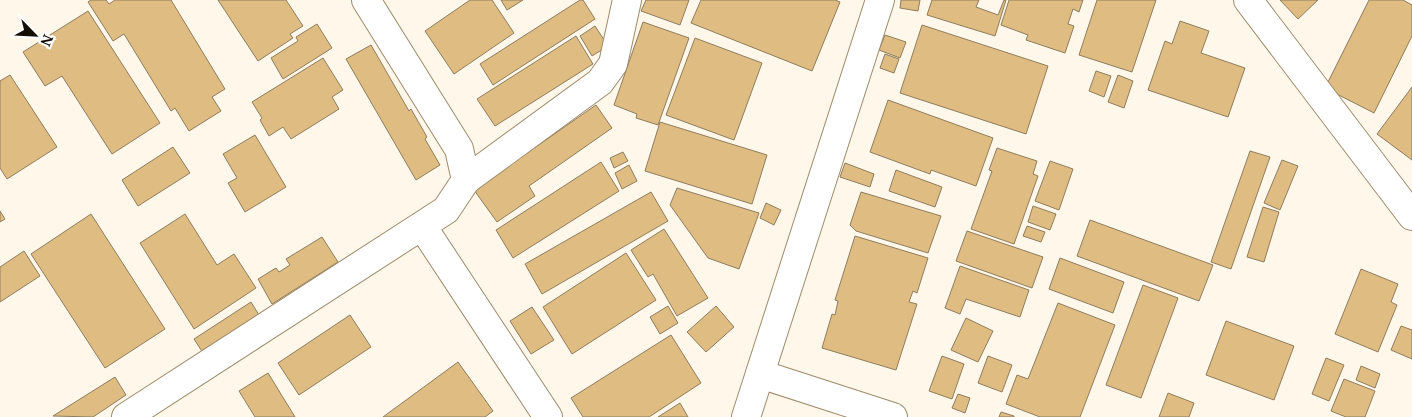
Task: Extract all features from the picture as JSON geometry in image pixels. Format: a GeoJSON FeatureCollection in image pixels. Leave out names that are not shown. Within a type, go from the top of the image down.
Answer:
{"type":"FeatureCollection","features":[{"type":"Feature","properties":{"kind":"street"},"geometry":{"type":"LineString","coordinates":[[366,0],[459,149],[466,180]]}},
{"type":"Feature","properties":{"kind":"street"},"geometry":{"type":"LineString","coordinates":[[126,417],[446,210],[466,180],[600,82],[613,64],[627,0]]}},
{"type":"Feature","properties":{"kind":"street"},"geometry":{"type":"LineString","coordinates":[[746,417],[880,0]]}},
{"type":"Feature","properties":{"kind":"street"},"geometry":{"type":"LineString","coordinates":[[1248,0],[1412,216]]}},
{"type":"Feature","properties":{"kind":"street"},"geometry":{"type":"LineString","coordinates":[[422,226],[548,417]]}},
{"type":"Feature","properties":{"kind":"street"},"geometry":{"type":"LineString","coordinates":[[760,374],[893,417]]}},
{"type":"Feature","properties":{"kind":"building"},"geometry":{"type":"Polygon","coordinates":[[[91,0],[106,0],[109,4],[115,0],[171,0],[225,89],[212,97],[221,111],[189,131],[175,108],[171,111],[124,34],[113,41],[88,2],[91,0]]]}},
{"type":"Feature","properties":{"kind":"building"},"geometry":{"type":"Polygon","coordinates":[[[218,0],[286,0],[303,26],[290,34],[293,38],[258,61],[218,0]]]}},
{"type":"Feature","properties":{"kind":"building"},"geometry":{"type":"Polygon","coordinates":[[[470,0],[492,0],[514,33],[454,74],[425,31],[470,0]]]}},
{"type":"Feature","properties":{"kind":"building"},"geometry":{"type":"Polygon","coordinates":[[[501,0],[523,0],[507,10],[501,0]]]}},
{"type":"Feature","properties":{"kind":"building"},"geometry":{"type":"Polygon","coordinates":[[[580,0],[583,0],[595,19],[493,85],[480,64],[580,0]]]}},
{"type":"Feature","properties":{"kind":"building"},"geometry":{"type":"Polygon","coordinates":[[[646,0],[689,0],[680,25],[641,11],[646,0]]]}},
{"type":"Feature","properties":{"kind":"building"},"geometry":{"type":"Polygon","coordinates":[[[701,0],[835,0],[840,2],[812,71],[691,23],[701,0]]]}},
{"type":"Feature","properties":{"kind":"building"},"geometry":{"type":"Polygon","coordinates":[[[901,0],[920,0],[918,11],[900,8],[901,0]]]}},
{"type":"Feature","properties":{"kind":"building"},"geometry":{"type":"Polygon","coordinates":[[[932,0],[979,0],[976,7],[998,15],[1004,0],[1006,0],[995,36],[927,15],[932,0]]]}},
{"type":"Feature","properties":{"kind":"building"},"geometry":{"type":"Polygon","coordinates":[[[1009,0],[1083,0],[1079,12],[1073,9],[1068,24],[1074,26],[1065,53],[1026,40],[1028,35],[1001,25],[1009,0]]]}},
{"type":"Feature","properties":{"kind":"building"},"geometry":{"type":"Polygon","coordinates":[[[1097,0],[1156,0],[1132,72],[1079,55],[1097,0]]]}},
{"type":"Feature","properties":{"kind":"building"},"geometry":{"type":"Polygon","coordinates":[[[1280,0],[1318,0],[1298,19],[1280,0]]]}},
{"type":"Feature","properties":{"kind":"building"},"geometry":{"type":"Polygon","coordinates":[[[1369,0],[1403,0],[1412,5],[1412,36],[1374,113],[1325,88],[1369,0]]]}},
{"type":"Feature","properties":{"kind":"building"},"geometry":{"type":"Polygon","coordinates":[[[88,11],[160,123],[112,154],[62,76],[45,86],[23,52],[88,11]]]}},
{"type":"Feature","properties":{"kind":"building"},"geometry":{"type":"Polygon","coordinates":[[[1180,21],[1209,31],[1201,53],[1245,68],[1228,117],[1148,90],[1165,41],[1172,44],[1180,21]]]}},
{"type":"Feature","properties":{"kind":"building"},"geometry":{"type":"Polygon","coordinates":[[[643,22],[689,38],[658,125],[636,118],[637,114],[614,105],[643,22]]]}},
{"type":"Feature","properties":{"kind":"building"},"geometry":{"type":"Polygon","coordinates":[[[317,24],[332,48],[283,79],[271,58],[298,41],[296,37],[317,24]]]}},
{"type":"Feature","properties":{"kind":"building"},"geometry":{"type":"Polygon","coordinates":[[[922,25],[1048,66],[1026,134],[900,93],[922,25]]]}},
{"type":"Feature","properties":{"kind":"building"},"geometry":{"type":"Polygon","coordinates":[[[595,26],[608,46],[592,56],[580,36],[595,26]]]}},
{"type":"Feature","properties":{"kind":"building"},"geometry":{"type":"Polygon","coordinates":[[[885,35],[906,42],[900,58],[879,50],[885,35]]]}},
{"type":"Feature","properties":{"kind":"building"},"geometry":{"type":"Polygon","coordinates":[[[576,36],[593,64],[495,126],[477,99],[576,36]]]}},
{"type":"Feature","properties":{"kind":"building"},"geometry":{"type":"Polygon","coordinates":[[[695,38],[762,63],[734,140],[666,115],[695,38]]]}},
{"type":"Feature","properties":{"kind":"building"},"geometry":{"type":"Polygon","coordinates":[[[371,45],[409,111],[411,109],[440,165],[416,180],[346,59],[371,45]]]}},
{"type":"Feature","properties":{"kind":"building"},"geometry":{"type":"Polygon","coordinates":[[[885,54],[899,59],[894,73],[880,68],[885,54]]]}},
{"type":"Feature","properties":{"kind":"building"},"geometry":{"type":"Polygon","coordinates":[[[323,58],[343,90],[332,97],[339,109],[291,139],[283,127],[269,136],[260,120],[262,118],[252,102],[323,58]]]}},
{"type":"Feature","properties":{"kind":"building"},"geometry":{"type":"Polygon","coordinates":[[[1096,71],[1111,76],[1104,97],[1089,91],[1096,71]]]}},
{"type":"Feature","properties":{"kind":"building"},"geometry":{"type":"Polygon","coordinates":[[[10,75],[57,147],[7,179],[0,168],[0,81],[10,75]]]}},
{"type":"Feature","properties":{"kind":"building"},"geometry":{"type":"Polygon","coordinates":[[[1118,75],[1133,81],[1124,108],[1108,102],[1118,75]]]}},
{"type":"Feature","properties":{"kind":"building"},"geometry":{"type":"Polygon","coordinates":[[[1412,87],[1412,160],[1377,134],[1412,87]]]}},
{"type":"Feature","properties":{"kind":"building"},"geometry":{"type":"Polygon","coordinates":[[[888,100],[993,138],[976,186],[931,170],[930,174],[870,152],[888,100]]]}},
{"type":"Feature","properties":{"kind":"building"},"geometry":{"type":"Polygon","coordinates":[[[596,105],[612,128],[529,186],[535,196],[497,222],[474,190],[596,105]]]}},
{"type":"Feature","properties":{"kind":"building"},"geometry":{"type":"Polygon","coordinates":[[[660,122],[767,155],[752,204],[645,171],[660,122]]]}},
{"type":"Feature","properties":{"kind":"building"},"geometry":{"type":"Polygon","coordinates":[[[255,135],[286,187],[245,212],[228,183],[237,178],[223,154],[255,135]]]}},
{"type":"Feature","properties":{"kind":"building"},"geometry":{"type":"Polygon","coordinates":[[[173,147],[190,173],[138,206],[122,180],[173,147]]]}},
{"type":"Feature","properties":{"kind":"building"},"geometry":{"type":"Polygon","coordinates":[[[997,148],[1037,161],[1033,174],[1038,176],[1014,244],[971,229],[992,171],[989,170],[997,148]]]}},
{"type":"Feature","properties":{"kind":"building"},"geometry":{"type":"Polygon","coordinates":[[[1250,151],[1270,157],[1231,269],[1211,262],[1250,151]]]}},
{"type":"Feature","properties":{"kind":"building"},"geometry":{"type":"Polygon","coordinates":[[[623,152],[628,161],[614,168],[610,158],[623,152]]]}},
{"type":"Feature","properties":{"kind":"building"},"geometry":{"type":"Polygon","coordinates":[[[1282,160],[1298,166],[1280,210],[1264,203],[1282,160]]]}},
{"type":"Feature","properties":{"kind":"building"},"geometry":{"type":"Polygon","coordinates":[[[1050,161],[1073,169],[1059,210],[1035,201],[1050,161]]]}},
{"type":"Feature","properties":{"kind":"building"},"geometry":{"type":"Polygon","coordinates":[[[601,162],[619,191],[513,258],[496,230],[601,162]]]}},
{"type":"Feature","properties":{"kind":"building"},"geometry":{"type":"Polygon","coordinates":[[[845,163],[874,174],[870,187],[840,177],[845,163]]]}},
{"type":"Feature","properties":{"kind":"building"},"geometry":{"type":"Polygon","coordinates":[[[629,165],[637,181],[622,189],[615,173],[629,165]]]}},
{"type":"Feature","properties":{"kind":"building"},"geometry":{"type":"Polygon","coordinates":[[[896,170],[942,187],[935,207],[889,191],[896,170]]]}},
{"type":"Feature","properties":{"kind":"building"},"geometry":{"type":"Polygon","coordinates":[[[677,188],[759,213],[739,269],[708,258],[670,205],[677,188]]]}},
{"type":"Feature","properties":{"kind":"building"},"geometry":{"type":"Polygon","coordinates":[[[651,192],[668,221],[542,294],[525,264],[651,192]]]}},
{"type":"Feature","properties":{"kind":"building"},"geometry":{"type":"Polygon","coordinates":[[[861,192],[941,216],[928,253],[856,231],[850,225],[861,192]]]}},
{"type":"Feature","properties":{"kind":"building"},"geometry":{"type":"Polygon","coordinates":[[[766,203],[781,210],[774,225],[760,218],[766,203]]]}},
{"type":"Feature","properties":{"kind":"building"},"geometry":{"type":"Polygon","coordinates":[[[1033,206],[1056,214],[1050,230],[1028,222],[1033,206]]]}},
{"type":"Feature","properties":{"kind":"building"},"geometry":{"type":"Polygon","coordinates":[[[1263,207],[1279,212],[1264,262],[1247,257],[1263,207]]]}},
{"type":"Feature","properties":{"kind":"building"},"geometry":{"type":"Polygon","coordinates":[[[0,211],[5,219],[0,222],[0,211]]]}},
{"type":"Feature","properties":{"kind":"building"},"geometry":{"type":"Polygon","coordinates":[[[91,214],[165,329],[105,368],[31,254],[91,214]]]}},
{"type":"Feature","properties":{"kind":"building"},"geometry":{"type":"Polygon","coordinates":[[[185,214],[217,265],[234,254],[256,288],[194,329],[140,243],[185,214]]]}},
{"type":"Feature","properties":{"kind":"building"},"geometry":{"type":"Polygon","coordinates":[[[1090,220],[1213,265],[1199,301],[1077,256],[1090,220]]]}},
{"type":"Feature","properties":{"kind":"building"},"geometry":{"type":"Polygon","coordinates":[[[1027,226],[1045,232],[1041,242],[1023,236],[1027,226]]]}},
{"type":"Feature","properties":{"kind":"building"},"geometry":{"type":"Polygon","coordinates":[[[664,229],[708,298],[677,316],[653,274],[648,277],[631,250],[664,229]]]}},
{"type":"Feature","properties":{"kind":"building"},"geometry":{"type":"Polygon","coordinates":[[[967,231],[1043,257],[1032,288],[956,261],[967,231]]]}},
{"type":"Feature","properties":{"kind":"building"},"geometry":{"type":"Polygon","coordinates":[[[855,236],[928,258],[917,293],[913,291],[909,302],[917,304],[896,370],[822,348],[832,314],[835,315],[838,301],[835,300],[855,236]]]}},
{"type":"Feature","properties":{"kind":"building"},"geometry":{"type":"Polygon","coordinates":[[[322,237],[338,262],[272,304],[258,279],[276,268],[279,272],[290,265],[286,259],[322,237]]]}},
{"type":"Feature","properties":{"kind":"building"},"geometry":{"type":"Polygon","coordinates":[[[24,251],[40,276],[0,302],[0,267],[24,251]]]}},
{"type":"Feature","properties":{"kind":"building"},"geometry":{"type":"Polygon","coordinates":[[[626,253],[656,300],[572,354],[543,307],[626,253]]]}},
{"type":"Feature","properties":{"kind":"building"},"geometry":{"type":"Polygon","coordinates":[[[1060,258],[1124,282],[1113,313],[1049,289],[1060,258]]]}},
{"type":"Feature","properties":{"kind":"building"},"geometry":{"type":"Polygon","coordinates":[[[960,266],[1029,290],[1020,317],[966,299],[960,314],[945,308],[960,266]]]}},
{"type":"Feature","properties":{"kind":"building"},"geometry":{"type":"Polygon","coordinates":[[[1361,269],[1398,284],[1391,302],[1397,305],[1378,352],[1335,334],[1361,269]]]}},
{"type":"Feature","properties":{"kind":"building"},"geometry":{"type":"Polygon","coordinates":[[[1143,285],[1178,298],[1141,398],[1106,385],[1143,285]]]}},
{"type":"Feature","properties":{"kind":"building"},"geometry":{"type":"Polygon","coordinates":[[[251,302],[262,320],[205,356],[194,339],[251,302]]]}},
{"type":"Feature","properties":{"kind":"building"},"geometry":{"type":"Polygon","coordinates":[[[1058,303],[1115,325],[1080,417],[1040,417],[1006,404],[1017,375],[1028,379],[1058,303]]]}},
{"type":"Feature","properties":{"kind":"building"},"geometry":{"type":"Polygon","coordinates":[[[668,306],[678,323],[660,334],[650,317],[668,306]]]}},
{"type":"Feature","properties":{"kind":"building"},"geometry":{"type":"Polygon","coordinates":[[[716,306],[734,327],[706,352],[687,332],[716,306]]]}},
{"type":"Feature","properties":{"kind":"building"},"geometry":{"type":"Polygon","coordinates":[[[532,307],[554,340],[531,354],[510,321],[532,307]]]}},
{"type":"Feature","properties":{"kind":"building"},"geometry":{"type":"Polygon","coordinates":[[[350,315],[371,347],[299,395],[278,363],[350,315]]]}},
{"type":"Feature","properties":{"kind":"building"},"geometry":{"type":"Polygon","coordinates":[[[966,318],[993,331],[978,362],[951,350],[966,318]]]}},
{"type":"Feature","properties":{"kind":"building"},"geometry":{"type":"Polygon","coordinates":[[[1226,321],[1294,346],[1274,400],[1206,375],[1226,321]]]}},
{"type":"Feature","properties":{"kind":"building"},"geometry":{"type":"Polygon","coordinates":[[[1401,326],[1412,330],[1412,359],[1391,350],[1401,326]]]}},
{"type":"Feature","properties":{"kind":"building"},"geometry":{"type":"Polygon","coordinates":[[[671,335],[701,383],[649,417],[583,417],[571,398],[671,335]]]}},
{"type":"Feature","properties":{"kind":"building"},"geometry":{"type":"Polygon","coordinates":[[[942,356],[964,364],[952,399],[929,391],[942,356]]]}},
{"type":"Feature","properties":{"kind":"building"},"geometry":{"type":"Polygon","coordinates":[[[988,356],[1012,365],[1002,392],[978,383],[988,356]]]}},
{"type":"Feature","properties":{"kind":"building"},"geometry":{"type":"Polygon","coordinates":[[[1326,358],[1344,365],[1329,401],[1312,394],[1326,358]]]}},
{"type":"Feature","properties":{"kind":"building"},"geometry":{"type":"Polygon","coordinates":[[[458,362],[493,411],[485,417],[383,417],[458,362]]]}},
{"type":"Feature","properties":{"kind":"building"},"geometry":{"type":"Polygon","coordinates":[[[1361,366],[1380,374],[1375,388],[1356,380],[1361,366]]]}},
{"type":"Feature","properties":{"kind":"building"},"geometry":{"type":"Polygon","coordinates":[[[268,373],[295,417],[255,417],[239,391],[268,373]]]}},
{"type":"Feature","properties":{"kind":"building"},"geometry":{"type":"Polygon","coordinates":[[[115,377],[126,395],[93,417],[53,416],[115,377]]]}},
{"type":"Feature","properties":{"kind":"building"},"geometry":{"type":"Polygon","coordinates":[[[1344,379],[1375,391],[1365,417],[1346,417],[1331,411],[1344,379]]]}},
{"type":"Feature","properties":{"kind":"building"},"geometry":{"type":"Polygon","coordinates":[[[1168,393],[1194,403],[1189,417],[1159,417],[1168,393]]]}},
{"type":"Feature","properties":{"kind":"building"},"geometry":{"type":"Polygon","coordinates":[[[958,394],[970,398],[965,413],[952,408],[958,394]]]}},
{"type":"Feature","properties":{"kind":"building"},"geometry":{"type":"Polygon","coordinates":[[[680,403],[688,417],[658,417],[680,403]]]}},
{"type":"Feature","properties":{"kind":"building"},"geometry":{"type":"Polygon","coordinates":[[[1001,412],[1014,416],[1014,417],[999,417],[1001,412]]]}}]}
